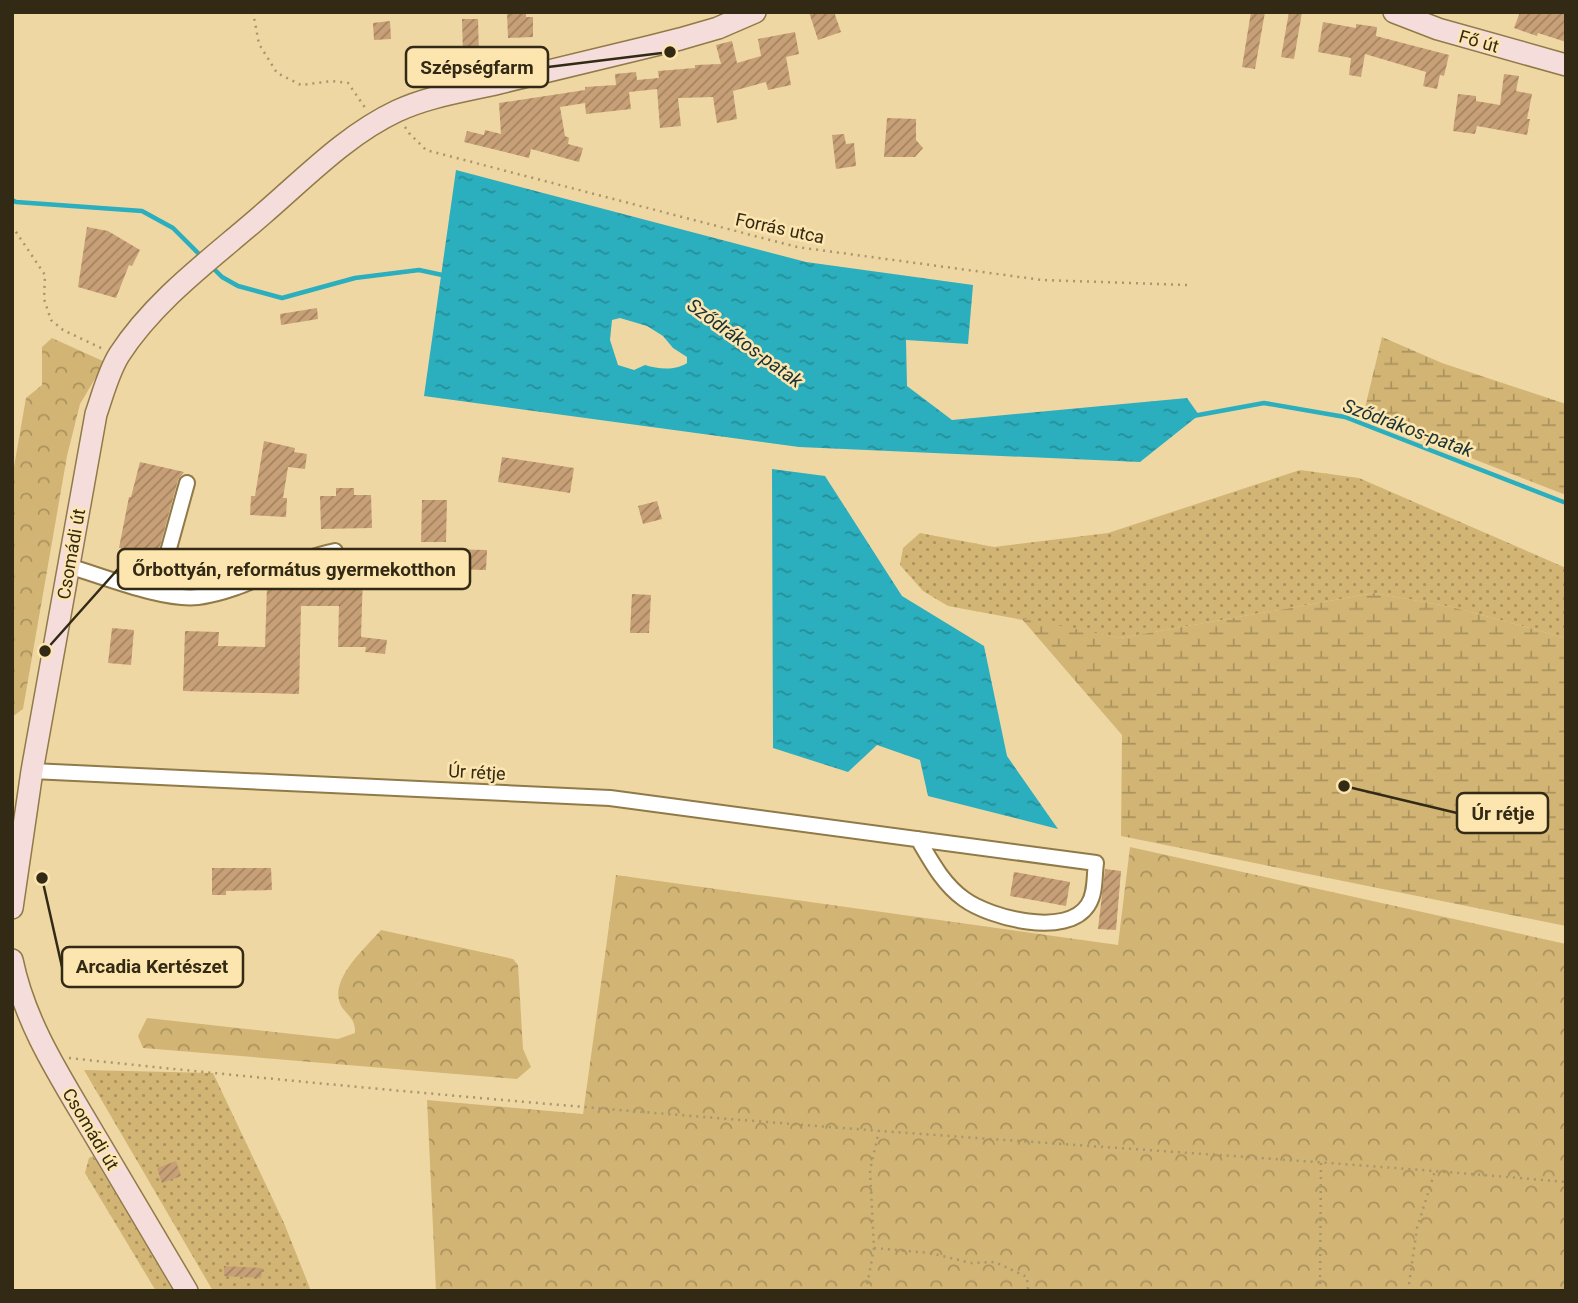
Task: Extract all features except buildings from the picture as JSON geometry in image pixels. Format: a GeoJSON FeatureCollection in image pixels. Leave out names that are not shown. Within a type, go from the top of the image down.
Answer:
{"type":"FeatureCollection","features":[{"type":"Feature","properties":{"kind":"main road","name":"Csomádi út"},"geometry":{"type":"LineString","coordinates":[[12,908],[32,771],[96,414],[118,356],[163,302],[221,251],[346,143],[397,111],[443,96],[680,39],[718,28],[755,12]]}},
{"type":"Feature","properties":{"kind":"main road","name":"Fő út"},"geometry":{"type":"LineString","coordinates":[[1394,12],[1438,29],[1566,65]]}},
{"type":"Feature","properties":{"kind":"main road","name":"Csomádi út"},"geometry":{"type":"LineString","coordinates":[[12,960],[15,990],[48,1056],[187,1291]]}},
{"type":"Feature","properties":{"kind":"street"},"geometry":{"type":"LineString","coordinates":[[157,592],[187,483]]}},
{"type":"Feature","properties":{"kind":"street"},"geometry":{"type":"LineString","coordinates":[[68,566],[173,596],[197,597],[218,592],[315,555],[335,551]]}},
{"type":"Feature","properties":{"kind":"street","name":"Úr rétje"},"geometry":{"type":"LineString","coordinates":[[32,771],[610,798],[918,839],[1096,863],[1094,888],[1089,904],[1079,915],[1068,921],[1045,923],[990,913],[964,899],[945,882],[918,839]]}},
{"type":"Feature","properties":{"kind":"path"},"geometry":{"type":"LineString","coordinates":[[253,12],[259,44],[277,73],[301,85],[332,81],[348,83],[375,123]]}},
{"type":"Feature","properties":{"kind":"path","name":"Forrás utca"},"geometry":{"type":"LineString","coordinates":[[397,111],[409,133],[426,150],[797,247],[1042,280],[1187,285]]}},
{"type":"Feature","properties":{"kind":"path"},"geometry":{"type":"LineString","coordinates":[[12,226],[45,275],[44,299],[51,320],[63,330],[118,356]]}},
{"type":"Feature","properties":{"kind":"path"},"geometry":{"type":"LineString","coordinates":[[48,1056],[254,1078],[879,1131],[1566,1182]]}},
{"type":"Feature","properties":{"kind":"path"},"geometry":{"type":"LineString","coordinates":[[866,1291],[874,1248],[870,1170],[879,1131]]}},
{"type":"Feature","properties":{"kind":"path"},"geometry":{"type":"LineString","coordinates":[[1321,1162],[1321,1291]]}},
{"type":"Feature","properties":{"kind":"path"},"geometry":{"type":"LineString","coordinates":[[1408,1291],[1417,1228],[1435,1171]]}},
{"type":"Feature","properties":{"kind":"path"},"geometry":{"type":"LineString","coordinates":[[874,1248],[930,1253],[971,1264],[995,1262],[1027,1277],[1028,1291]]}},
{"type":"Feature","properties":{"kind":"green space"},"geometry":{"type":"Polygon","coordinates":[[[1382,337],[1442,363],[1566,404],[1566,495],[1363,416],[1382,337]]]}},
{"type":"Feature","properties":{"kind":"green space"},"geometry":{"type":"Polygon","coordinates":[[[52,338],[105,362],[80,404],[67,456],[23,709],[12,717],[12,478],[26,398],[42,385],[42,347],[52,338]]]}},
{"type":"Feature","properties":{"kind":"green space"},"geometry":{"type":"Polygon","coordinates":[[[1300,470],[1359,478],[1566,568],[1566,638],[1452,607],[1374,593],[1120,638],[948,606],[923,591],[900,565],[903,548],[920,533],[994,547],[1108,533],[1300,470]]]}},
{"type":"Feature","properties":{"kind":"green space"},"geometry":{"type":"Polygon","coordinates":[[[1374,593],[1452,607],[1566,638],[1566,926],[1121,836],[1122,735],[1021,618],[1120,638],[1374,593]]]}},
{"type":"Feature","properties":{"kind":"green space"},"geometry":{"type":"Polygon","coordinates":[[[1130,847],[1566,944],[1566,1291],[436,1291],[427,1100],[583,1114],[616,875],[1118,945],[1130,847]]]}},
{"type":"Feature","properties":{"kind":"green space"},"geometry":{"type":"Polygon","coordinates":[[[381,930],[513,959],[518,965],[523,1049],[531,1067],[517,1079],[143,1048],[138,1036],[147,1018],[338,1039],[355,1033],[353,1022],[341,1005],[338,991],[352,962],[381,930]]]}},
{"type":"Feature","properties":{"kind":"green space"},"geometry":{"type":"Polygon","coordinates":[[[84,1070],[213,1073],[284,1223],[311,1291],[213,1291],[84,1070]]]}},
{"type":"Feature","properties":{"kind":"green space"},"geometry":{"type":"Polygon","coordinates":[[[93,1156],[173,1291],[156,1291],[85,1173],[89,1158],[93,1156]]]}},
{"type":"Feature","properties":{"kind":"water"},"geometry":{"type":"Polygon","coordinates":[[[456,170],[806,262],[973,285],[968,344],[906,340],[907,386],[952,420],[1187,398],[1199,415],[1140,462],[799,447],[424,396],[456,170]],[[620,318],[612,320],[610,340],[618,365],[634,370],[645,365],[666,368],[687,363],[687,357],[647,326],[620,318]]]}},
{"type":"Feature","properties":{"kind":"water"},"geometry":{"type":"Polygon","coordinates":[[[772,469],[825,476],[902,596],[984,646],[1007,756],[1058,829],[928,796],[920,760],[877,745],[848,772],[773,748],[772,469]]]}},
{"type":"Feature","properties":{"kind":"waterway","name":"Sződrákos-patak"},"geometry":{"type":"LineString","coordinates":[[12,200],[142,211],[173,228],[203,258]]}},
{"type":"Feature","properties":{"kind":"waterway","name":"Sződrákos-patak"},"geometry":{"type":"LineString","coordinates":[[212,267],[222,277],[238,286],[282,298],[355,278],[419,270],[447,276]]}},
{"type":"Feature","properties":{"kind":"waterway","name":"Sződrákos-patak"},"geometry":{"type":"LineString","coordinates":[[1193,416],[1264,403],[1345,417],[1566,503]]}},
{"type":"Feature","properties":{"kind":"place","name":"Szépségfarm"},"geometry":{"type":"Point","coordinates":[670,52]}},
{"type":"Feature","properties":{"kind":"place","name":"Őrbottyán, református gyermekotthon"},"geometry":{"type":"Point","coordinates":[45,651]}},
{"type":"Feature","properties":{"kind":"place","name":"Úr rétje"},"geometry":{"type":"Point","coordinates":[1344,786]}},
{"type":"Feature","properties":{"kind":"place","name":"Arcadia Kertészet"},"geometry":{"type":"Point","coordinates":[42,878]}}]}
